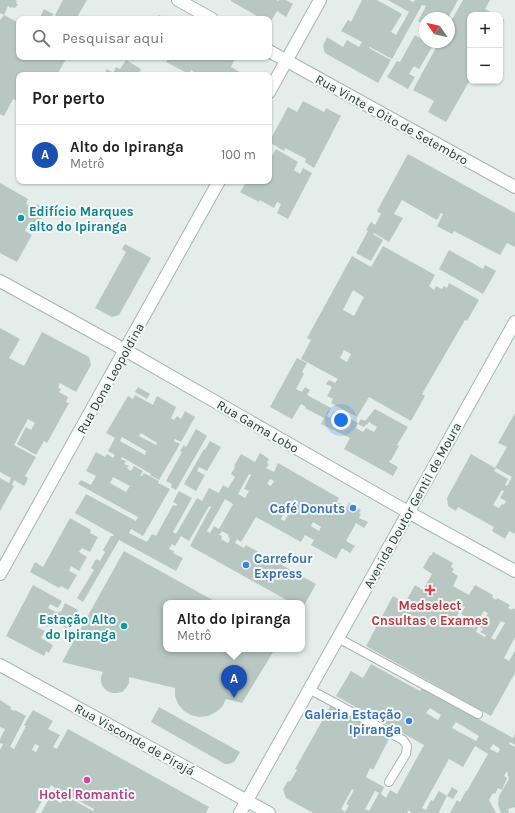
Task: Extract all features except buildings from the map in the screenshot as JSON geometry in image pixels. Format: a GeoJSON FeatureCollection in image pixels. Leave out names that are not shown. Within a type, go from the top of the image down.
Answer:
{"type":"FeatureCollection","features":[{"type":"Feature","properties":{"kind":"street"},"geometry":{"type":"LineString","coordinates":[[178,0],[207,16]]}},
{"type":"Feature","properties":{"kind":"street"},"geometry":{"type":"LineString","coordinates":[[272,86],[320,0]]}},
{"type":"Feature","properties":{"kind":"street","name":"Rua Vinte e Oito de Setembro"},"geometry":{"type":"LineString","coordinates":[[272,53],[515,187]]}},
{"type":"Feature","properties":{"kind":"street","name":"Rua Dona Leopoldina"},"geometry":{"type":"LineString","coordinates":[[0,574],[217,184]]}},
{"type":"Feature","properties":{"kind":"street","name":"Rua Gama Lobo"},"geometry":{"type":"LineString","coordinates":[[0,281],[125,350],[408,512],[515,571]]}},
{"type":"Feature","properties":{"kind":"street","name":"Avenida Doutor Gentil de Moura"},"geometry":{"type":"LineString","coordinates":[[240,813],[515,322]]}},
{"type":"Feature","properties":{"kind":"street","name":"Rua Visconde de Pirajá"},"geometry":{"type":"LineString","coordinates":[[0,665],[269,813]]}},
{"type":"Feature","properties":{"kind":"lane"},"geometry":{"type":"LineString","coordinates":[[338,638],[478,714]]}},
{"type":"Feature","properties":{"kind":"lane"},"geometry":{"type":"LineString","coordinates":[[309,689],[403,740],[407,746],[406,754],[389,782]]}},
{"type":"Feature","properties":{"kind":"place","name":"Edifício Marques alto do Ipiranga"},"geometry":{"type":"Point","coordinates":[21,218]}},
{"type":"Feature","properties":{"kind":"place","name":"Café Donuts"},"geometry":{"type":"Point","coordinates":[353,508]}},
{"type":"Feature","properties":{"kind":"place","name":"Carrefour Express"},"geometry":{"type":"Point","coordinates":[246,565]}},
{"type":"Feature","properties":{"kind":"place","name":"Medselect Cnsultas e Exames"},"geometry":{"type":"Point","coordinates":[430,590]}},
{"type":"Feature","properties":{"kind":"place","name":"Estação Alto do Ipiranga"},"geometry":{"type":"Point","coordinates":[124,626]}},
{"type":"Feature","properties":{"kind":"place","name":"Alto do Ipiranga"},"geometry":{"type":"Point","coordinates":[234,698]}},
{"type":"Feature","properties":{"kind":"place","name":"Galeria Estação Ipiranga"},"geometry":{"type":"Point","coordinates":[409,721]}},
{"type":"Feature","properties":{"kind":"place","name":"Hotel Romantic"},"geometry":{"type":"Point","coordinates":[87,780]}}]}
